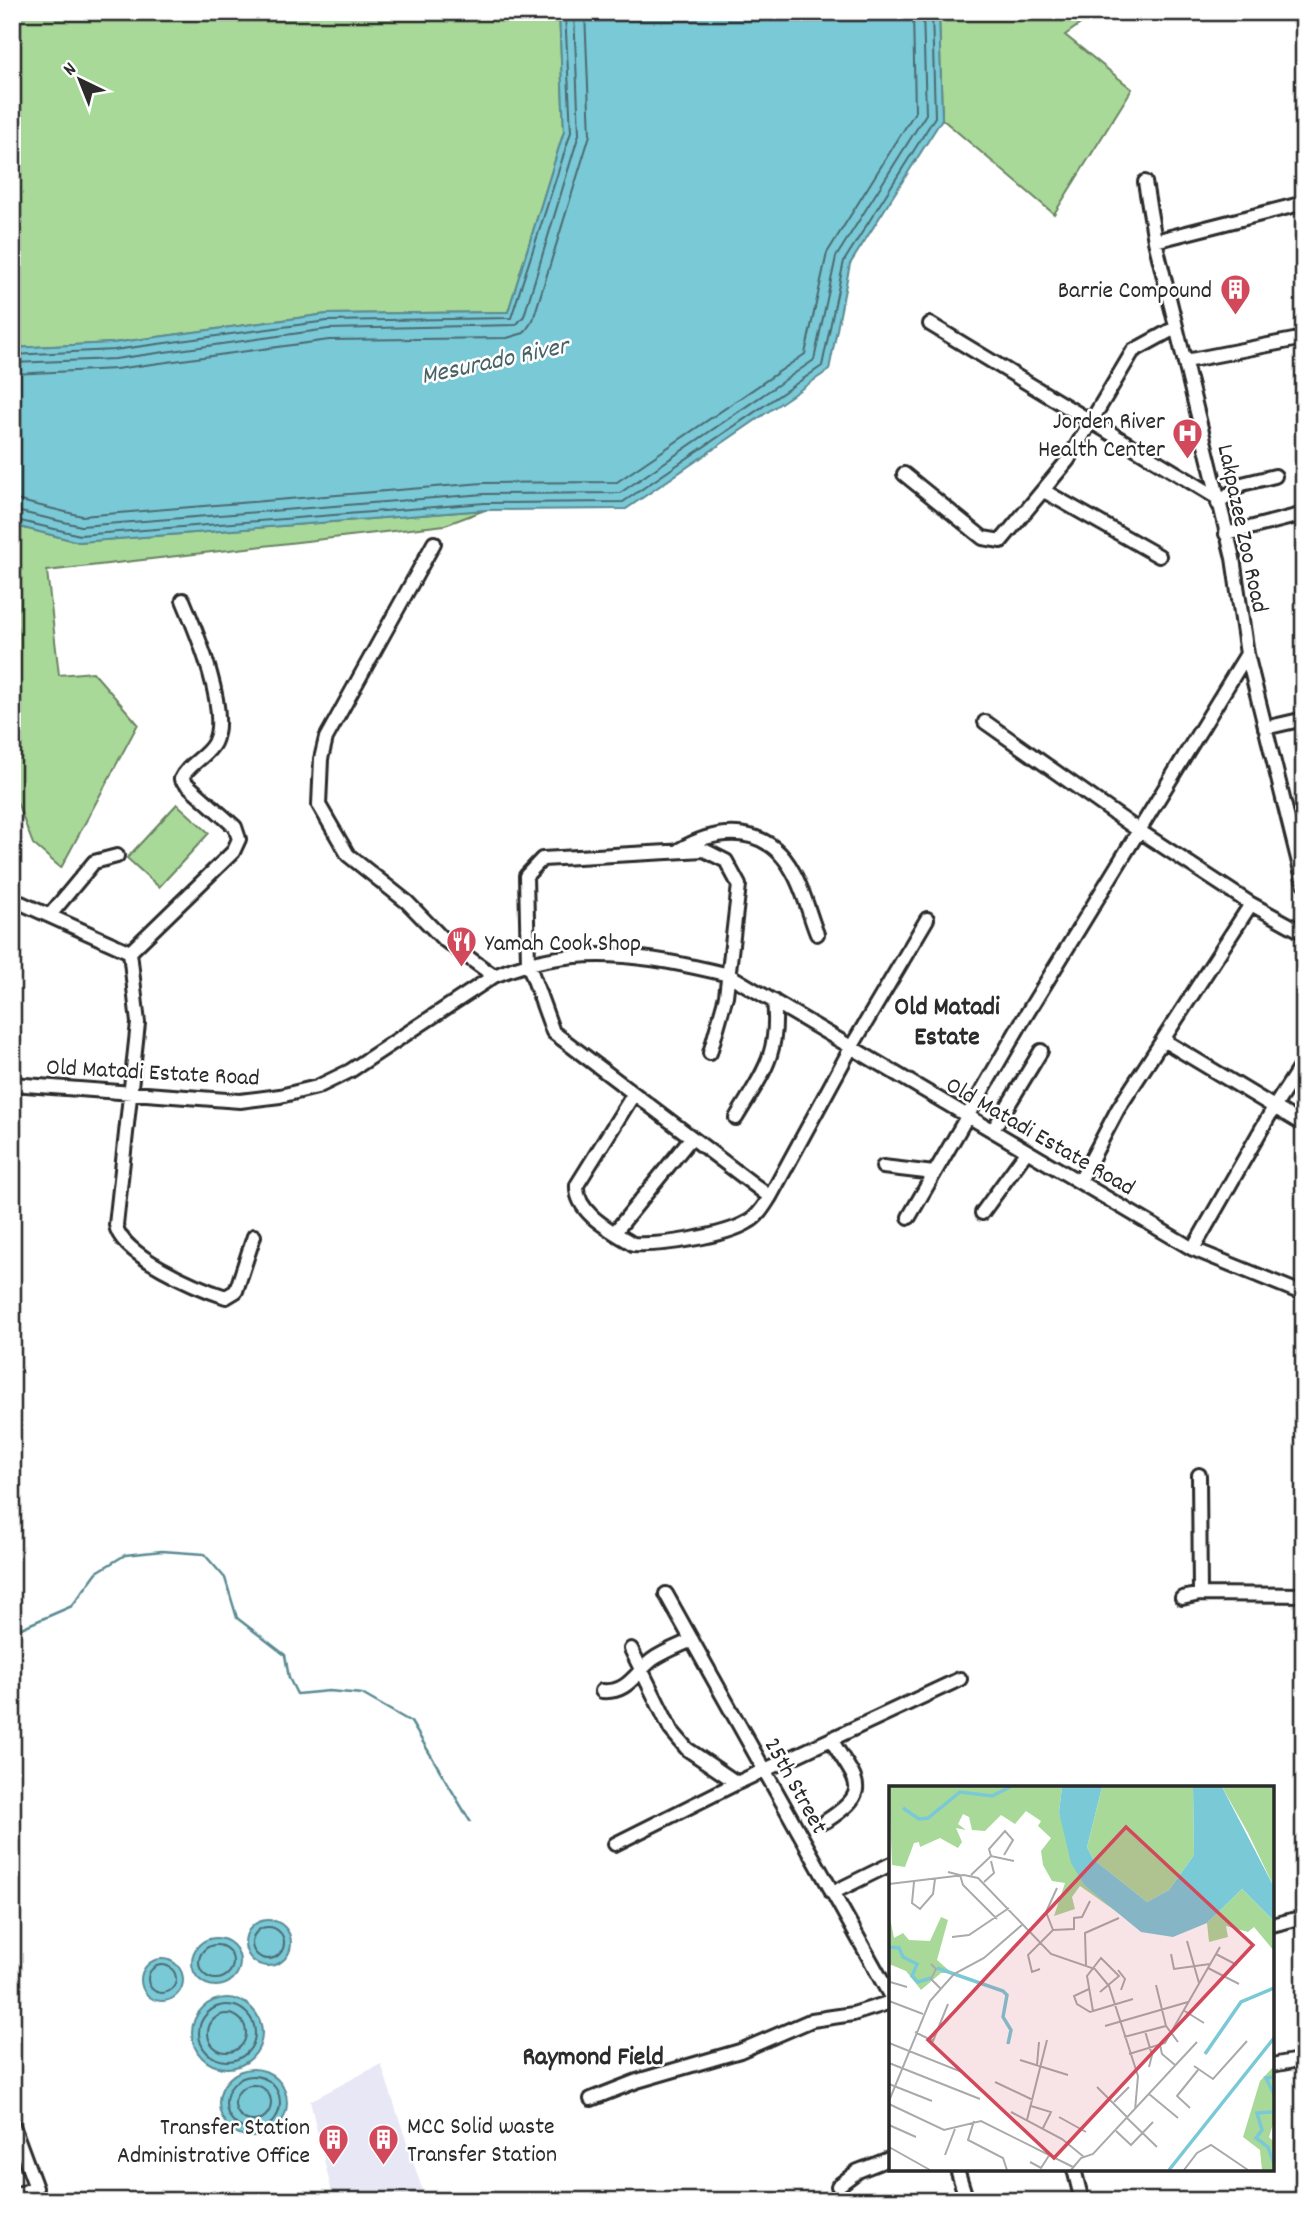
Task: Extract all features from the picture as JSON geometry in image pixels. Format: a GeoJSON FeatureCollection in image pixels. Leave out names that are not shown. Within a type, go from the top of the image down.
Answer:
{"type":"FeatureCollection","features":[{"type":"Feature","properties":{"kind":"street","name":"Lakpazee Zoo Road"},"geometry":{"type":"LineString","coordinates":[[1145,182],[1175,328],[1186,361],[1226,534],[1247,654],[1304,883]]}},
{"type":"Feature","properties":{"kind":"street"},"geometry":{"type":"LineString","coordinates":[[1155,241],[1304,203]]}},
{"type":"Feature","properties":{"kind":"street"},"geometry":{"type":"LineString","coordinates":[[930,324],[1217,500],[1242,484],[1275,476]]}},
{"type":"Feature","properties":{"kind":"street"},"geometry":{"type":"LineString","coordinates":[[904,474],[973,531],[989,540],[1001,541],[1044,491],[1093,422],[1133,351],[1175,328]]}},
{"type":"Feature","properties":{"kind":"street"},"geometry":{"type":"LineString","coordinates":[[1186,361],[1304,338]]}},
{"type":"Feature","properties":{"kind":"street"},"geometry":{"type":"LineString","coordinates":[[1044,491],[1159,556]]}},
{"type":"Feature","properties":{"kind":"street"},"geometry":{"type":"LineString","coordinates":[[1226,534],[1304,514]]}},
{"type":"Feature","properties":{"kind":"street"},"geometry":{"type":"LineString","coordinates":[[434,543],[326,738],[321,759],[319,804],[348,855],[362,869],[407,902],[449,944],[494,976]]}},
{"type":"Feature","properties":{"kind":"street"},"geometry":{"type":"LineString","coordinates":[[130,953],[233,852],[239,839],[235,827],[181,779],[213,746],[217,730],[210,669],[183,600]]}},
{"type":"Feature","properties":{"kind":"street"},"geometry":{"type":"LineString","coordinates":[[909,1217],[966,1116],[1247,654]]}},
{"type":"Feature","properties":{"kind":"street"},"geometry":{"type":"LineString","coordinates":[[1265,728],[1304,719]]}},
{"type":"Feature","properties":{"kind":"street"},"geometry":{"type":"LineString","coordinates":[[985,722],[1138,830],[1251,904],[1304,933]]}},
{"type":"Feature","properties":{"kind":"street"},"geometry":{"type":"LineString","coordinates":[[676,852],[699,838],[720,833],[734,832],[768,844],[779,853],[795,875],[817,934]]}},
{"type":"Feature","properties":{"kind":"street"},"geometry":{"type":"LineString","coordinates":[[710,1054],[729,975],[739,885],[732,867],[718,854],[704,850],[541,859],[535,863],[526,876],[525,884],[528,963],[553,1032],[770,1197]]}},
{"type":"Feature","properties":{"kind":"street"},"geometry":{"type":"LineString","coordinates":[[50,915],[94,862],[117,856]]}},
{"type":"Feature","properties":{"kind":"street"},"geometry":{"type":"LineString","coordinates":[[12,899],[130,953]]}},
{"type":"Feature","properties":{"kind":"street"},"geometry":{"type":"LineString","coordinates":[[1080,1181],[1118,1109],[1251,904]]}},
{"type":"Feature","properties":{"kind":"street"},"geometry":{"type":"LineString","coordinates":[[634,1095],[577,1185],[579,1202],[633,1244],[687,1241],[750,1222],[770,1197],[852,1046],[926,919]]}},
{"type":"Feature","properties":{"kind":"street"},"geometry":{"type":"LineString","coordinates":[[130,953],[139,1008],[116,1224],[121,1238],[149,1261],[226,1297],[236,1291],[254,1236]]}},
{"type":"Feature","properties":{"kind":"street","name":"Old Matadi Estate Road"},"geometry":{"type":"LineString","coordinates":[[12,1084],[240,1101],[280,1096],[317,1087],[350,1071],[494,976],[528,963],[565,955],[624,954],[729,975],[1193,1249],[1304,1294]]}},
{"type":"Feature","properties":{"kind":"street"},"geometry":{"type":"LineString","coordinates":[[736,1118],[771,1059],[777,1027],[774,1001]]}},
{"type":"Feature","properties":{"kind":"street"},"geometry":{"type":"LineString","coordinates":[[1163,1040],[1304,1125]]}},
{"type":"Feature","properties":{"kind":"street"},"geometry":{"type":"LineString","coordinates":[[993,1130],[1041,1051]]}},
{"type":"Feature","properties":{"kind":"street"},"geometry":{"type":"LineString","coordinates":[[1193,1249],[1273,1108],[1304,1061]]}},
{"type":"Feature","properties":{"kind":"street"},"geometry":{"type":"LineString","coordinates":[[615,1232],[691,1138]]}},
{"type":"Feature","properties":{"kind":"street"},"geometry":{"type":"LineString","coordinates":[[982,1213],[1027,1151]]}},
{"type":"Feature","properties":{"kind":"street"},"geometry":{"type":"LineString","coordinates":[[883,1167],[934,1172]]}},
{"type":"Feature","properties":{"kind":"street"},"geometry":{"type":"LineString","coordinates":[[1199,1475],[1200,1594]]}},
{"type":"Feature","properties":{"kind":"street","name":"25th Street"},"geometry":{"type":"LineString","coordinates":[[666,1594],[766,1770],[889,1996]]}},
{"type":"Feature","properties":{"kind":"street"},"geometry":{"type":"LineString","coordinates":[[1182,1598],[1200,1594],[1304,1595]]}},
{"type":"Feature","properties":{"kind":"street"},"geometry":{"type":"LineString","coordinates":[[602,1691],[615,1692],[652,1661],[692,1640]]}},
{"type":"Feature","properties":{"kind":"street"},"geometry":{"type":"LineString","coordinates":[[631,1649],[671,1730],[687,1749],[737,1783]]}},
{"type":"Feature","properties":{"kind":"street"},"geometry":{"type":"LineString","coordinates":[[615,1844],[737,1783],[960,1679]]}},
{"type":"Feature","properties":{"kind":"street"},"geometry":{"type":"LineString","coordinates":[[826,1821],[849,1806],[856,1797],[858,1787],[831,1739]]}},
{"type":"Feature","properties":{"kind":"street"},"geometry":{"type":"LineString","coordinates":[[832,1894],[889,1865]]}},
{"type":"Feature","properties":{"kind":"street"},"geometry":{"type":"LineString","coordinates":[[1274,1924],[1304,1917]]}},
{"type":"Feature","properties":{"kind":"street"},"geometry":{"type":"LineString","coordinates":[[591,2098],[637,2081],[740,2051],[812,2020],[853,2014],[889,2001]]}},
{"type":"Feature","properties":{"kind":"street"},"geometry":{"type":"LineString","coordinates":[[1274,2065],[1304,2059]]}},
{"type":"Feature","properties":{"kind":"street"},"geometry":{"type":"LineString","coordinates":[[12,2123],[36,2188],[12,2196]]}},
{"type":"Feature","properties":{"kind":"street"},"geometry":{"type":"LineString","coordinates":[[838,2186],[858,2171],[881,2159],[889,2158]]}},
{"type":"Feature","properties":{"kind":"street"},"geometry":{"type":"LineString","coordinates":[[958,2171],[968,2201]]}},
{"type":"Feature","properties":{"kind":"street"},"geometry":{"type":"LineString","coordinates":[[1074,2171],[1082,2201]]}},
{"type":"Feature","properties":{"kind":"shaded area"},"geometry":{"type":"Polygon","coordinates":[[[381,2064],[425,2198],[342,2201],[332,2193],[310,2101],[381,2064]]]}},
{"type":"Feature","properties":{"kind":"green space"},"geometry":{"type":"Polygon","coordinates":[[[12,12],[559,12],[564,131],[508,312],[327,314],[113,343],[12,348],[12,12]]]}},
{"type":"Feature","properties":{"kind":"green space"},"geometry":{"type":"Polygon","coordinates":[[[939,12],[1097,12],[1065,35],[1132,89],[1054,214],[942,119],[939,12]]]}},
{"type":"Feature","properties":{"kind":"green space"},"geometry":{"type":"Polygon","coordinates":[[[485,510],[445,525],[47,571],[59,675],[93,672],[138,724],[61,868],[33,844],[12,789],[12,525],[79,542],[485,510]]]}},
{"type":"Feature","properties":{"kind":"green space"},"geometry":{"type":"Polygon","coordinates":[[[177,804],[209,833],[159,887],[127,858],[177,804]]]}},
{"type":"Feature","properties":{"kind":"water","name":"Mesurado River"},"geometry":{"type":"Polygon","coordinates":[[[559,12],[939,12],[942,119],[850,264],[829,370],[626,509],[485,510],[79,542],[12,525],[12,348],[113,343],[327,314],[508,312],[564,131],[559,12]]]}},
{"type":"Feature","properties":{"kind":"water"},"geometry":{"type":"Polygon","coordinates":[[[268,1920],[284,1927],[291,1943],[284,1959],[268,1966],[252,1959],[245,1943],[252,1927],[268,1920]]]}},
{"type":"Feature","properties":{"kind":"water"},"geometry":{"type":"Polygon","coordinates":[[[216,1938],[233,1945],[240,1962],[233,1979],[216,1986],[199,1979],[192,1962],[199,1945],[216,1938]]]}},
{"type":"Feature","properties":{"kind":"water"},"geometry":{"type":"Polygon","coordinates":[[[162,1959],[177,1965],[183,1980],[177,1995],[162,2001],[147,1995],[141,1980],[147,1965],[162,1959]]]}},
{"type":"Feature","properties":{"kind":"water"},"geometry":{"type":"Polygon","coordinates":[[[220,1998],[234,1998],[247,2004],[256,2013],[262,2033],[260,2046],[252,2058],[234,2068],[220,2068],[207,2062],[198,2053],[192,2040],[192,2026],[198,2013],[207,2004],[220,1998]]]}},
{"type":"Feature","properties":{"kind":"water"},"geometry":{"type":"Polygon","coordinates":[[[253,2069],[266,2072],[277,2079],[284,2090],[287,2103],[284,2116],[277,2127],[266,2134],[253,2137],[240,2134],[229,2127],[222,2116],[219,2103],[222,2090],[229,2079],[240,2072],[253,2069]]]}},
{"type":"Feature","properties":{"kind":"waterway"},"geometry":{"type":"LineString","coordinates":[[12,1632],[72,1606],[97,1572],[125,1555],[162,1551],[204,1554],[225,1578],[237,1618],[285,1655],[289,1678],[297,1694],[329,1691],[362,1694],[411,1722],[470,1821]]}},
{"type":"Feature","properties":{"kind":"place","name":"Barrie Compound"},"geometry":{"type":"Point","coordinates":[1235,316]}},
{"type":"Feature","properties":{"kind":"place","name":"Jorden River Health Center"},"geometry":{"type":"Point","coordinates":[1188,461]}},
{"type":"Feature","properties":{"kind":"place","name":"Yamah Cook Shop"},"geometry":{"type":"Point","coordinates":[462,969]}},
{"type":"Feature","properties":{"kind":"place","name":"MCC Solid waste Transfer Station"},"geometry":{"type":"Point","coordinates":[384,2166]}},
{"type":"Feature","properties":{"kind":"place","name":"Transfer Station Administrative Office"},"geometry":{"type":"Point","coordinates":[333,2167]}},
{"type":"Feature","properties":{"kind":"district","name":"Old Matadi Estate"},"geometry":{"type":"Point","coordinates":[947,1020]}},
{"type":"Feature","properties":{"kind":"district","name":"Raymond Field"},"geometry":{"type":"Point","coordinates":[593,2055]}}]}
